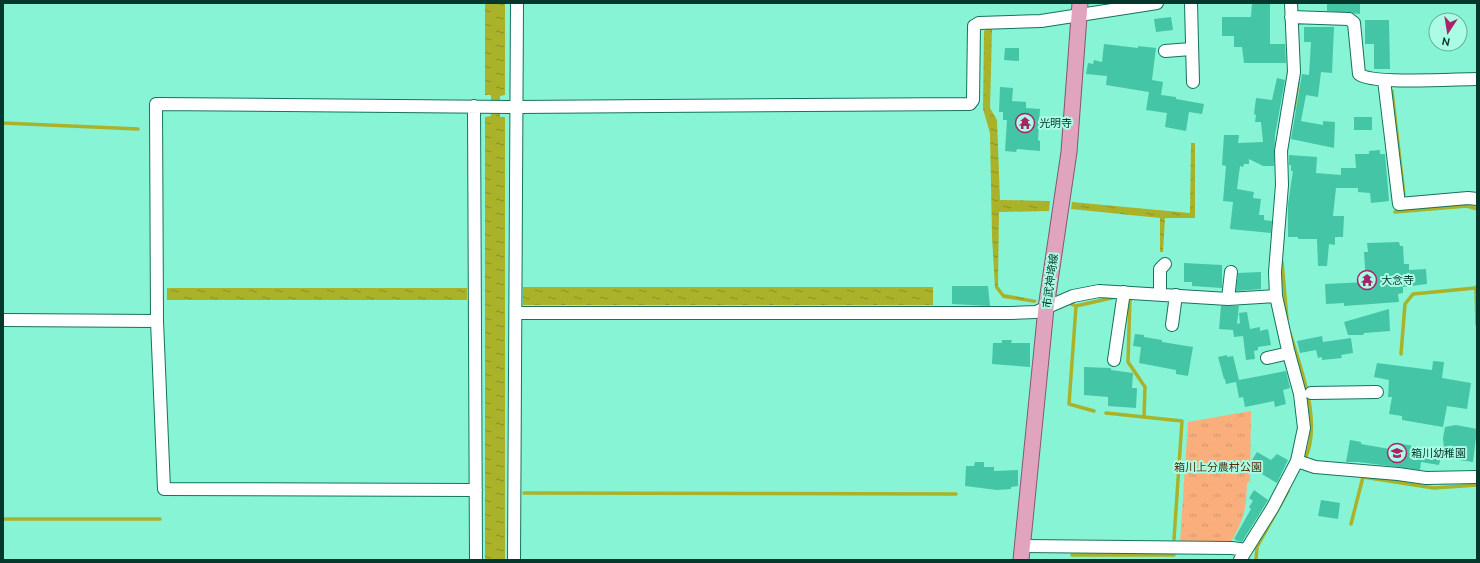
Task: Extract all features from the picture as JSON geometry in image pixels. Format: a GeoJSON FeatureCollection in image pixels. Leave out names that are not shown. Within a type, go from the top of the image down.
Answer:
{"type":"FeatureCollection","features":[{"type":"Feature","properties":{"kind":"main road","name":"市武神埼線"},"geometry":{"type":"LineString","coordinates":[[1022,553],[1046,308],[1068,152],[1079,9]]}},
{"type":"Feature","properties":{"kind":"street"},"geometry":{"type":"LineString","coordinates":[[514,560],[517,3]]}},
{"type":"Feature","properties":{"kind":"street"},"geometry":{"type":"LineString","coordinates":[[476,490],[164,489],[156,321],[156,104],[516,107],[970,104],[973,100],[974,26],[979,23],[1040,21],[1079,9],[1157,3]]}},
{"type":"Feature","properties":{"kind":"street"},"geometry":{"type":"LineString","coordinates":[[1191,3],[1193,82]]}},
{"type":"Feature","properties":{"kind":"street"},"geometry":{"type":"LineString","coordinates":[[1022,553],[1232,548],[1243,557],[1301,463],[1304,428],[1300,394],[1276,296],[1274,272],[1282,185],[1280,151],[1294,72],[1296,17],[1291,3]]}},
{"type":"Feature","properties":{"kind":"street"},"geometry":{"type":"LineString","coordinates":[[1296,17],[1349,19],[1354,23],[1359,74],[1363,78],[1384,80],[1477,79]]}},
{"type":"Feature","properties":{"kind":"street"},"geometry":{"type":"LineString","coordinates":[[1165,51],[1191,50]]}},
{"type":"Feature","properties":{"kind":"street"},"geometry":{"type":"LineString","coordinates":[[1384,80],[1399,204],[1468,198],[1477,200]]}},
{"type":"Feature","properties":{"kind":"street"},"geometry":{"type":"LineString","coordinates":[[474,106],[476,560]]}},
{"type":"Feature","properties":{"kind":"street"},"geometry":{"type":"LineString","coordinates":[[1160,294],[1160,269],[1166,264]]}},
{"type":"Feature","properties":{"kind":"street"},"geometry":{"type":"LineString","coordinates":[[1228,298],[1231,272]]}},
{"type":"Feature","properties":{"kind":"street"},"geometry":{"type":"LineString","coordinates":[[516,313],[1011,313],[1036,312],[1073,296],[1099,291],[1228,298],[1276,296]]}},
{"type":"Feature","properties":{"kind":"street"},"geometry":{"type":"LineString","coordinates":[[1114,360],[1124,292]]}},
{"type":"Feature","properties":{"kind":"street"},"geometry":{"type":"LineString","coordinates":[[1172,325],[1176,295]]}},
{"type":"Feature","properties":{"kind":"street"},"geometry":{"type":"LineString","coordinates":[[3,320],[156,321]]}},
{"type":"Feature","properties":{"kind":"street"},"geometry":{"type":"LineString","coordinates":[[1267,358],[1289,353]]}},
{"type":"Feature","properties":{"kind":"street"},"geometry":{"type":"LineString","coordinates":[[1311,393],[1377,392]]}},
{"type":"Feature","properties":{"kind":"street"},"geometry":{"type":"LineString","coordinates":[[1301,463],[1315,467],[1398,474],[1426,478],[1477,477]]}},
{"type":"Feature","properties":{"kind":"green space","name":"箱川上分農村公園"},"geometry":{"type":"Polygon","coordinates":[[[1251,411],[1250,481],[1247,483],[1246,501],[1243,515],[1230,544],[1180,543],[1188,422],[1251,411]]]}},
{"type":"Feature","properties":{"kind":"water"},"geometry":{"type":"Polygon","coordinates":[[[485,3],[505,3],[505,95],[500,96],[500,117],[505,117],[505,560],[485,560],[485,117],[491,116],[491,95],[485,95],[485,3]]]}},
{"type":"Feature","properties":{"kind":"water"},"geometry":{"type":"Polygon","coordinates":[[[987,29],[992,29],[990,108],[997,120],[1000,200],[1050,201],[1049,211],[999,212],[998,286],[1004,294],[1037,300],[1035,303],[1003,298],[995,288],[992,236],[990,133],[983,109],[984,31],[987,29]]]}},
{"type":"Feature","properties":{"kind":"water"},"geometry":{"type":"Polygon","coordinates":[[[1191,143],[1195,143],[1195,218],[1165,218],[1163,252],[1160,252],[1160,218],[1071,209],[1072,202],[1190,213],[1191,143]]]}},
{"type":"Feature","properties":{"kind":"water"},"geometry":{"type":"Polygon","coordinates":[[[523,287],[933,287],[933,305],[523,305],[523,287]]]}},
{"type":"Feature","properties":{"kind":"water"},"geometry":{"type":"Polygon","coordinates":[[[167,288],[467,288],[467,300],[167,300],[167,288]]]}},
{"type":"Feature","properties":{"kind":"building"},"geometry":{"type":"Polygon","coordinates":[[[1252,3],[1270,3],[1270,44],[1285,44],[1286,63],[1244,63],[1242,47],[1234,47],[1234,36],[1222,36],[1222,17],[1251,17],[1252,3]]]}},
{"type":"Feature","properties":{"kind":"building"},"geometry":{"type":"Polygon","coordinates":[[[1327,3],[1360,3],[1360,14],[1327,11],[1327,3]]]}},
{"type":"Feature","properties":{"kind":"building"},"geometry":{"type":"Polygon","coordinates":[[[1171,17],[1173,30],[1156,32],[1154,19],[1171,17]]]}},
{"type":"Feature","properties":{"kind":"building"},"geometry":{"type":"Polygon","coordinates":[[[1365,20],[1389,20],[1390,69],[1374,69],[1374,44],[1365,44],[1365,20]]]}},
{"type":"Feature","properties":{"kind":"building"},"geometry":{"type":"Polygon","coordinates":[[[1304,27],[1334,27],[1332,73],[1321,72],[1318,97],[1306,95],[1301,121],[1323,125],[1323,121],[1335,122],[1334,148],[1291,139],[1302,74],[1309,75],[1311,42],[1304,42],[1304,27]]]}},
{"type":"Feature","properties":{"kind":"building"},"geometry":{"type":"Polygon","coordinates":[[[1104,44],[1138,48],[1138,46],[1156,48],[1152,80],[1163,82],[1161,95],[1204,104],[1202,114],[1189,112],[1186,131],[1165,127],[1167,113],[1146,110],[1149,92],[1106,85],[1107,76],[1086,74],[1088,63],[1093,64],[1094,60],[1102,62],[1104,44]]]}},
{"type":"Feature","properties":{"kind":"building"},"geometry":{"type":"Polygon","coordinates":[[[1005,48],[1019,48],[1019,61],[1004,60],[1005,48]]]}},
{"type":"Feature","properties":{"kind":"building"},"geometry":{"type":"Polygon","coordinates":[[[1277,78],[1285,80],[1275,135],[1274,166],[1263,166],[1249,159],[1249,164],[1244,164],[1243,167],[1240,166],[1237,189],[1254,192],[1253,198],[1261,199],[1259,215],[1264,215],[1264,220],[1272,221],[1271,233],[1230,229],[1233,202],[1223,201],[1226,166],[1222,165],[1224,135],[1239,135],[1238,143],[1263,142],[1261,122],[1255,122],[1256,115],[1254,114],[1256,98],[1272,100],[1277,78]]]}},
{"type":"Feature","properties":{"kind":"building"},"geometry":{"type":"Polygon","coordinates":[[[1000,87],[1013,88],[1012,101],[1026,102],[1026,108],[1040,109],[1038,140],[1040,141],[1040,151],[1017,149],[1016,152],[1005,151],[1007,120],[1003,120],[1003,112],[999,112],[1000,87]]]}},
{"type":"Feature","properties":{"kind":"building"},"geometry":{"type":"Polygon","coordinates":[[[1354,117],[1372,117],[1372,130],[1354,130],[1354,117]]]}},
{"type":"Feature","properties":{"kind":"building"},"geometry":{"type":"Polygon","coordinates":[[[1380,150],[1380,154],[1385,154],[1389,201],[1371,203],[1370,193],[1358,192],[1358,188],[1336,188],[1333,216],[1344,216],[1343,237],[1335,237],[1335,245],[1329,244],[1327,266],[1318,266],[1317,239],[1298,239],[1298,237],[1288,237],[1288,204],[1293,171],[1291,171],[1291,165],[1289,165],[1289,155],[1317,157],[1316,173],[1341,175],[1341,168],[1356,168],[1355,154],[1369,154],[1369,151],[1380,150]]]}},
{"type":"Feature","properties":{"kind":"building"},"geometry":{"type":"Polygon","coordinates":[[[1399,242],[1400,246],[1403,246],[1404,264],[1409,264],[1409,270],[1426,269],[1427,284],[1403,287],[1403,293],[1398,294],[1399,302],[1344,306],[1344,303],[1326,304],[1325,284],[1366,282],[1364,252],[1368,252],[1367,243],[1399,242]]]}},
{"type":"Feature","properties":{"kind":"building"},"geometry":{"type":"Polygon","coordinates":[[[1184,263],[1222,265],[1222,288],[1192,286],[1192,282],[1184,282],[1184,263]]]}},
{"type":"Feature","properties":{"kind":"building"},"geometry":{"type":"Polygon","coordinates":[[[1261,272],[1261,289],[1236,291],[1238,273],[1261,272]]]}},
{"type":"Feature","properties":{"kind":"building"},"geometry":{"type":"Polygon","coordinates":[[[952,286],[988,286],[990,306],[952,304],[952,286]]]}},
{"type":"Feature","properties":{"kind":"building"},"geometry":{"type":"Polygon","coordinates":[[[1221,306],[1239,306],[1237,324],[1240,323],[1239,313],[1247,312],[1250,329],[1260,327],[1260,331],[1268,329],[1271,345],[1258,347],[1258,350],[1254,351],[1255,359],[1246,360],[1243,336],[1234,337],[1233,330],[1219,329],[1221,306]]]}},
{"type":"Feature","properties":{"kind":"building"},"geometry":{"type":"Polygon","coordinates":[[[1389,309],[1390,331],[1364,333],[1363,335],[1348,335],[1344,322],[1389,309]]]}},
{"type":"Feature","properties":{"kind":"building"},"geometry":{"type":"Polygon","coordinates":[[[1135,334],[1162,340],[1162,342],[1193,347],[1188,376],[1176,374],[1176,370],[1139,363],[1141,347],[1133,346],[1135,334]]]}},
{"type":"Feature","properties":{"kind":"building"},"geometry":{"type":"Polygon","coordinates":[[[1322,336],[1323,342],[1351,338],[1353,353],[1341,355],[1342,358],[1322,360],[1322,357],[1318,358],[1316,350],[1300,353],[1297,341],[1322,336]]]}},
{"type":"Feature","properties":{"kind":"building"},"geometry":{"type":"Polygon","coordinates":[[[1002,340],[1012,340],[1011,343],[1030,343],[1030,367],[992,364],[993,343],[1002,343],[1002,340]]]}},
{"type":"Feature","properties":{"kind":"building"},"geometry":{"type":"Polygon","coordinates":[[[1227,355],[1227,357],[1233,356],[1239,380],[1286,371],[1290,388],[1283,390],[1286,404],[1275,407],[1274,401],[1245,407],[1243,397],[1239,398],[1236,382],[1226,384],[1224,379],[1218,357],[1227,355]]]}},
{"type":"Feature","properties":{"kind":"building"},"geometry":{"type":"Polygon","coordinates":[[[1433,361],[1444,362],[1442,378],[1471,383],[1467,409],[1447,406],[1443,427],[1402,420],[1402,416],[1389,414],[1392,397],[1388,397],[1389,380],[1374,377],[1377,363],[1432,370],[1433,361]]]}},
{"type":"Feature","properties":{"kind":"building"},"geometry":{"type":"Polygon","coordinates":[[[1084,367],[1111,368],[1111,370],[1133,373],[1132,388],[1137,388],[1136,408],[1108,406],[1108,397],[1084,395],[1084,367]]]}},
{"type":"Feature","properties":{"kind":"building"},"geometry":{"type":"Polygon","coordinates":[[[1456,425],[1477,429],[1473,462],[1445,458],[1443,438],[1445,427],[1456,425]]]}},
{"type":"Feature","properties":{"kind":"building"},"geometry":{"type":"Polygon","coordinates":[[[1350,440],[1361,442],[1361,444],[1401,451],[1402,444],[1442,451],[1439,465],[1421,462],[1420,470],[1358,462],[1346,462],[1350,440]]]}},
{"type":"Feature","properties":{"kind":"building"},"geometry":{"type":"Polygon","coordinates":[[[1257,452],[1271,460],[1277,454],[1288,460],[1277,483],[1253,469],[1257,462],[1252,460],[1257,452]]]}},
{"type":"Feature","properties":{"kind":"building"},"geometry":{"type":"Polygon","coordinates":[[[975,462],[984,462],[984,467],[994,467],[994,471],[1018,470],[1018,486],[1011,487],[1011,489],[997,490],[965,486],[966,466],[974,466],[975,462]]]}},
{"type":"Feature","properties":{"kind":"building"},"geometry":{"type":"Polygon","coordinates":[[[1254,490],[1268,500],[1242,542],[1238,541],[1234,539],[1251,509],[1249,507],[1253,501],[1249,498],[1254,490]]]}},
{"type":"Feature","properties":{"kind":"building"},"geometry":{"type":"Polygon","coordinates":[[[1321,500],[1340,503],[1338,519],[1318,516],[1321,500]]]}},
{"type":"Feature","properties":{"kind":"waterway"},"geometry":{"type":"LineString","coordinates":[[1294,109],[1298,83]]}},
{"type":"Feature","properties":{"kind":"waterway"},"geometry":{"type":"LineString","coordinates":[[1392,91],[1404,195]]}},
{"type":"Feature","properties":{"kind":"waterway"},"geometry":{"type":"LineString","coordinates":[[3,123],[138,129]]}},
{"type":"Feature","properties":{"kind":"waterway"},"geometry":{"type":"LineString","coordinates":[[1395,212],[1467,206],[1477,209]]}},
{"type":"Feature","properties":{"kind":"waterway"},"geometry":{"type":"LineString","coordinates":[[1282,262],[1287,319]]}},
{"type":"Feature","properties":{"kind":"waterway"},"geometry":{"type":"LineString","coordinates":[[1476,287],[1477,325]]}},
{"type":"Feature","properties":{"kind":"waterway"},"geometry":{"type":"LineString","coordinates":[[1401,354],[1405,304],[1413,294],[1475,288]]}},
{"type":"Feature","properties":{"kind":"waterway"},"geometry":{"type":"LineString","coordinates":[[1076,306],[1116,297]]}},
{"type":"Feature","properties":{"kind":"waterway"},"geometry":{"type":"LineString","coordinates":[[1130,298],[1128,362],[1145,387],[1144,416]]}},
{"type":"Feature","properties":{"kind":"waterway"},"geometry":{"type":"LineString","coordinates":[[1071,304],[1076,306],[1069,404],[1094,411]]}},
{"type":"Feature","properties":{"kind":"waterway"},"geometry":{"type":"LineString","coordinates":[[1290,333],[1300,363],[1311,414],[1309,447],[1304,461]]}},
{"type":"Feature","properties":{"kind":"waterway"},"geometry":{"type":"LineString","coordinates":[[1106,413],[1182,421],[1174,539]]}},
{"type":"Feature","properties":{"kind":"waterway"},"geometry":{"type":"LineString","coordinates":[[1351,524],[1363,477],[1434,488],[1477,485]]}},
{"type":"Feature","properties":{"kind":"waterway"},"geometry":{"type":"LineString","coordinates":[[1256,560],[1257,547],[1288,491]]}},
{"type":"Feature","properties":{"kind":"waterway"},"geometry":{"type":"LineString","coordinates":[[524,493],[956,494]]}},
{"type":"Feature","properties":{"kind":"waterway"},"geometry":{"type":"LineString","coordinates":[[3,519],[160,519]]}},
{"type":"Feature","properties":{"kind":"waterway"},"geometry":{"type":"LineString","coordinates":[[1072,555],[1174,555]]}},
{"type":"Feature","properties":{"kind":"place","name":"光明寺"},"geometry":{"type":"Point","coordinates":[1025,123]}},
{"type":"Feature","properties":{"kind":"place","name":"大念寺"},"geometry":{"type":"Point","coordinates":[1367,280]}},
{"type":"Feature","properties":{"kind":"place","name":"箱川幼稚園"},"geometry":{"type":"Point","coordinates":[1397,453]}}]}
